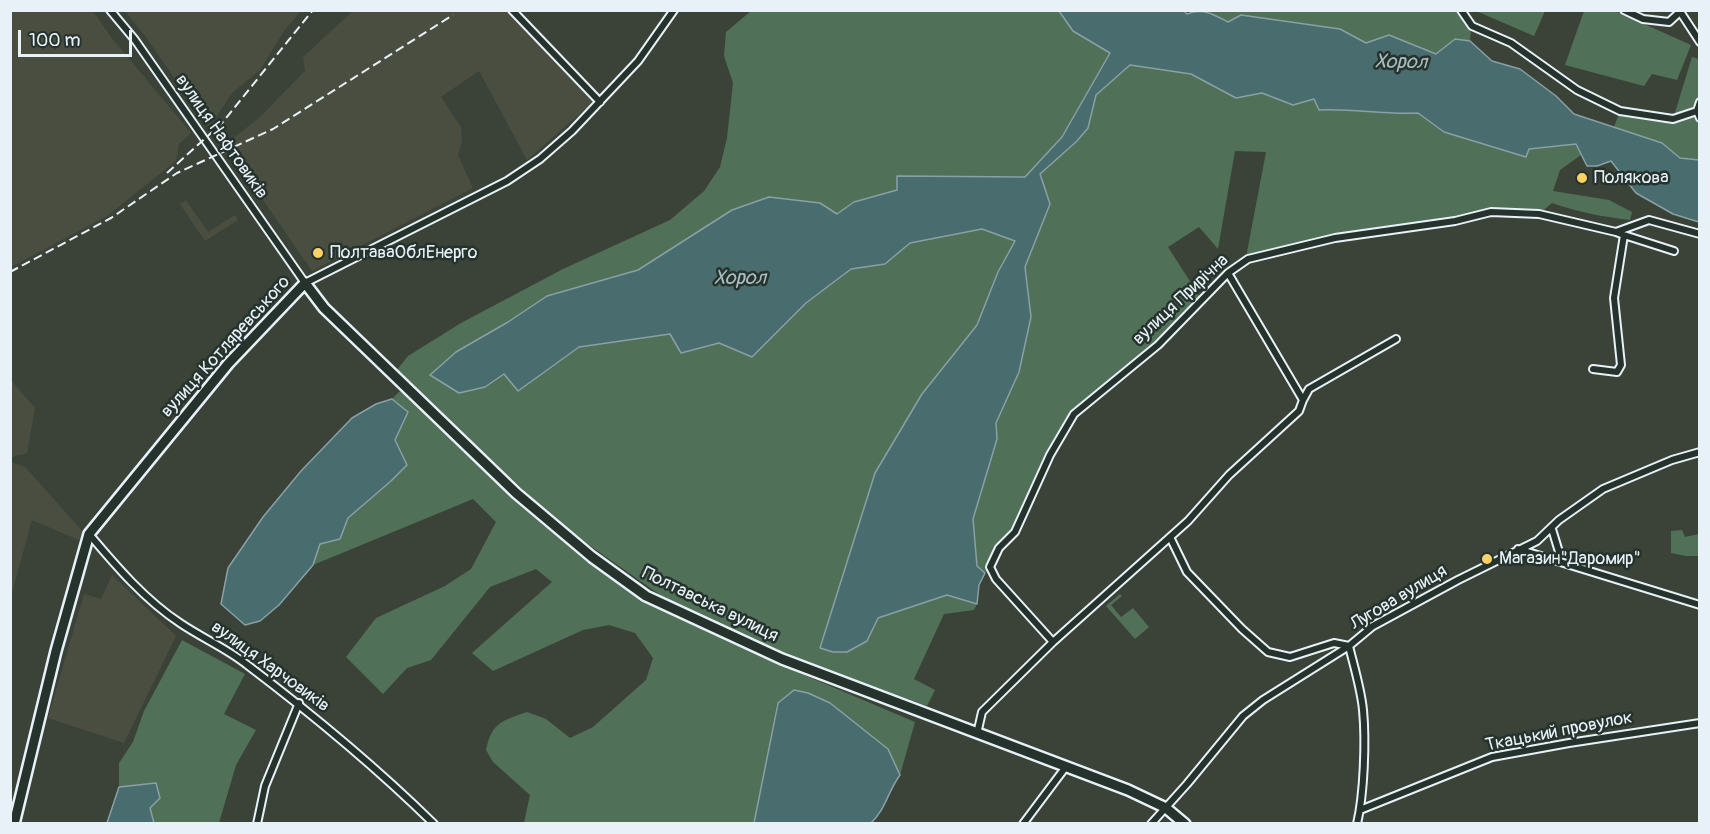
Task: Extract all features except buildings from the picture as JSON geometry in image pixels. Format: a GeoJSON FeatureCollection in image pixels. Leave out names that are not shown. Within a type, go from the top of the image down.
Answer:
{"type":"FeatureCollection","features":[{"type":"Feature","properties":{"kind":"street","name":"вулиця Нафтовиків"},"geometry":{"type":"LineString","coordinates":[[110,10],[135,40],[305,283]]}},
{"type":"Feature","properties":{"kind":"street"},"geometry":{"type":"LineString","coordinates":[[512,10],[600,102]]}},
{"type":"Feature","properties":{"kind":"street","name":"вулиця Котляревського"},"geometry":{"type":"LineString","coordinates":[[14,824],[56,651],[88,534],[228,364],[305,283],[507,182],[548,152],[572,131],[638,61],[674,10]]}},
{"type":"Feature","properties":{"kind":"street"},"geometry":{"type":"LineString","coordinates":[[1461,10],[1472,26],[1511,43],[1576,90],[1620,111],[1673,119],[1698,115],[1700,102]]}},
{"type":"Feature","properties":{"kind":"street"},"geometry":{"type":"LineString","coordinates":[[1624,10],[1642,19],[1669,22],[1682,12],[1700,42]]}},
{"type":"Feature","properties":{"kind":"street","name":"вулиця Прирічна"},"geometry":{"type":"LineString","coordinates":[[1053,642],[996,579],[990,567],[999,548],[1015,532],[1050,454],[1074,414],[1158,345],[1228,273],[1248,259],[1335,238],[1455,221],[1491,212],[1539,214],[1616,232],[1674,251]]}},
{"type":"Feature","properties":{"kind":"street"},"geometry":{"type":"LineString","coordinates":[[1616,232],[1648,220],[1700,234]]}},
{"type":"Feature","properties":{"kind":"street"},"geometry":{"type":"LineString","coordinates":[[1593,369],[1617,372],[1621,365],[1614,298],[1624,236]]}},
{"type":"Feature","properties":{"kind":"street"},"geometry":{"type":"LineString","coordinates":[[1228,273],[1303,400]]}},
{"type":"Feature","properties":{"kind":"street","name":"Полтавська вулиця"},"geometry":{"type":"LineString","coordinates":[[305,283],[324,308],[516,493],[592,557],[646,596],[782,659],[1128,790],[1166,808],[1185,824]]}},
{"type":"Feature","properties":{"kind":"street"},"geometry":{"type":"LineString","coordinates":[[977,734],[982,712],[1053,642],[1188,521],[1229,475],[1299,411],[1309,389],[1396,339]]}},
{"type":"Feature","properties":{"kind":"street","name":"Лугова вулиця"},"geometry":{"type":"LineString","coordinates":[[1151,824],[1243,716],[1263,700],[1349,646],[1373,626],[1537,541],[1559,520],[1603,489],[1672,460],[1700,452]]}},
{"type":"Feature","properties":{"kind":"street"},"geometry":{"type":"LineString","coordinates":[[1552,529],[1559,552],[1558,561]]}},
{"type":"Feature","properties":{"kind":"street","name":"вулиця Харчовиків"},"geometry":{"type":"LineString","coordinates":[[88,534],[127,578],[178,622],[240,659],[299,704],[348,744],[434,824]]}},
{"type":"Feature","properties":{"kind":"street"},"geometry":{"type":"LineString","coordinates":[[1170,537],[1187,572],[1242,629],[1268,652],[1290,657],[1334,644],[1349,646],[1363,708],[1364,730],[1360,810],[1357,824]]}},
{"type":"Feature","properties":{"kind":"street"},"geometry":{"type":"LineString","coordinates":[[1518,549],[1700,604]]}},
{"type":"Feature","properties":{"kind":"street"},"geometry":{"type":"LineString","coordinates":[[257,824],[265,786],[299,704]]}},
{"type":"Feature","properties":{"kind":"street","name":"Ткацький провулок"},"geometry":{"type":"LineString","coordinates":[[1360,810],[1492,757],[1700,723]]}},
{"type":"Feature","properties":{"kind":"street"},"geometry":{"type":"LineString","coordinates":[[1023,824],[1065,768]]}},
{"type":"Feature","properties":{"kind":"shaded area"},"geometry":{"type":"Polygon","coordinates":[[[354,10],[506,11],[593,102],[527,160],[479,71],[441,97],[461,127],[462,142],[458,155],[473,188],[312,271],[225,145],[260,117],[305,71],[303,57],[354,10]]]}},
{"type":"Feature","properties":{"kind":"shaded area"},"geometry":{"type":"Polygon","coordinates":[[[10,11],[93,11],[111,37],[191,133],[179,144],[176,161],[107,216],[11,267],[10,11]]]}},
{"type":"Feature","properties":{"kind":"shaded area"},"geometry":{"type":"Polygon","coordinates":[[[125,11],[301,11],[284,31],[260,70],[232,93],[209,128],[146,37],[125,11]]]}},
{"type":"Feature","properties":{"kind":"shaded area"},"geometry":{"type":"Polygon","coordinates":[[[186,200],[208,232],[235,215],[238,220],[205,241],[180,204],[186,200]]]}},
{"type":"Feature","properties":{"kind":"shaded area"},"geometry":{"type":"Polygon","coordinates":[[[10,379],[35,408],[27,453],[11,457],[10,379]]]}},
{"type":"Feature","properties":{"kind":"shaded area"},"geometry":{"type":"Polygon","coordinates":[[[11,462],[25,467],[85,534],[79,540],[32,520],[11,596],[11,462]]]}},
{"type":"Feature","properties":{"kind":"shaded area"},"geometry":{"type":"Polygon","coordinates":[[[112,575],[176,636],[124,743],[48,718],[84,594],[101,599],[112,575]]]}},
{"type":"Feature","properties":{"kind":"green space"},"geometry":{"type":"Polygon","coordinates":[[[751,11],[1059,11],[1073,31],[1110,52],[1062,137],[1025,177],[897,176],[897,190],[854,202],[837,214],[819,203],[769,197],[732,210],[638,270],[547,296],[430,375],[459,393],[485,387],[504,373],[518,391],[579,347],[670,334],[681,353],[719,343],[752,357],[806,303],[851,269],[885,264],[910,243],[982,229],[1015,241],[998,272],[977,325],[922,394],[875,473],[820,648],[867,641],[878,618],[947,595],[977,604],[974,610],[944,614],[914,679],[935,690],[927,706],[767,648],[673,604],[562,526],[396,371],[408,356],[461,323],[563,269],[670,220],[704,191],[720,167],[727,138],[733,83],[724,56],[726,32],[751,11]]]}},
{"type":"Feature","properties":{"kind":"green space"},"geometry":{"type":"Polygon","coordinates":[[[1206,11],[1461,11],[1482,31],[1471,30],[1470,41],[1455,39],[1436,54],[1389,35],[1366,43],[1340,29],[1228,22],[1206,11]]]}},
{"type":"Feature","properties":{"kind":"green space"},"geometry":{"type":"Polygon","coordinates":[[[1476,11],[1545,11],[1534,36],[1476,11]]]}},
{"type":"Feature","properties":{"kind":"green space"},"geometry":{"type":"Polygon","coordinates":[[[1584,11],[1615,11],[1691,45],[1677,80],[1652,74],[1644,86],[1565,65],[1584,11]]]}},
{"type":"Feature","properties":{"kind":"green space"},"geometry":{"type":"Polygon","coordinates":[[[1692,57],[1699,59],[1699,160],[1680,158],[1662,143],[1614,127],[1620,111],[1673,119],[1692,57]]]}},
{"type":"Feature","properties":{"kind":"green space"},"geometry":{"type":"Polygon","coordinates":[[[1130,65],[1191,74],[1236,98],[1262,93],[1293,105],[1314,98],[1319,110],[1418,113],[1444,132],[1526,157],[1529,149],[1576,144],[1581,155],[1560,170],[1553,191],[1609,200],[1632,212],[1630,220],[1591,214],[1552,203],[1539,214],[1491,212],[1455,221],[1335,238],[1248,259],[1247,252],[1266,152],[1235,151],[1218,249],[1199,227],[1168,247],[1202,300],[1158,345],[1074,414],[1050,455],[1015,532],[999,548],[985,573],[977,567],[973,520],[997,439],[996,423],[1019,372],[1031,317],[1025,267],[1050,204],[1039,174],[1077,141],[1088,128],[1096,95],[1130,65]]]}},
{"type":"Feature","properties":{"kind":"green space"},"geometry":{"type":"Polygon","coordinates":[[[401,390],[517,501],[641,601],[776,663],[915,722],[900,775],[888,749],[830,703],[777,703],[754,823],[524,823],[530,795],[493,762],[486,750],[495,728],[527,712],[546,719],[570,738],[593,727],[646,680],[653,658],[635,633],[609,625],[583,630],[493,671],[472,653],[552,582],[536,569],[490,587],[431,660],[407,668],[383,694],[346,657],[376,618],[445,586],[471,569],[496,522],[473,499],[313,565],[320,544],[340,539],[348,518],[407,465],[395,440],[408,412],[392,399],[401,390]]]}},
{"type":"Feature","properties":{"kind":"green space"},"geometry":{"type":"Polygon","coordinates":[[[1682,530],[1685,537],[1699,534],[1699,556],[1671,553],[1671,531],[1682,530]]]}},
{"type":"Feature","properties":{"kind":"green space"},"geometry":{"type":"Polygon","coordinates":[[[1120,594],[1122,596],[1111,605],[1121,617],[1133,608],[1149,627],[1135,639],[1106,606],[1120,594]]]}},
{"type":"Feature","properties":{"kind":"green space"},"geometry":{"type":"Polygon","coordinates":[[[182,640],[245,674],[224,714],[256,730],[236,765],[219,823],[154,823],[150,808],[119,787],[119,763],[133,742],[144,711],[182,640]]]}},
{"type":"Feature","properties":{"kind":"water","name":"Хорол"},"geometry":{"type":"Polygon","coordinates":[[[1059,11],[1184,11],[1187,14],[1208,13],[1228,22],[1241,15],[1340,29],[1366,43],[1389,35],[1436,54],[1455,39],[1470,41],[1492,61],[1520,69],[1556,96],[1574,114],[1662,143],[1680,158],[1699,160],[1699,222],[1673,214],[1636,193],[1611,161],[1597,166],[1587,166],[1576,144],[1529,149],[1526,157],[1444,132],[1418,113],[1319,110],[1314,99],[1293,105],[1262,93],[1236,98],[1191,74],[1130,65],[1096,95],[1088,128],[1040,174],[1050,204],[1025,267],[1031,317],[1019,372],[996,423],[997,439],[973,519],[977,566],[985,573],[979,585],[977,604],[947,595],[878,618],[867,641],[847,652],[833,652],[820,648],[875,473],[922,394],[977,325],[998,272],[1015,241],[982,229],[910,243],[885,264],[851,269],[806,303],[752,357],[719,343],[681,353],[670,334],[579,347],[518,391],[504,374],[485,387],[459,393],[430,375],[456,352],[547,296],[638,270],[732,210],[769,197],[820,203],[837,214],[854,202],[897,190],[897,176],[1025,177],[1062,137],[1110,53],[1073,31],[1059,11]]]}},
{"type":"Feature","properties":{"kind":"water"},"geometry":{"type":"Polygon","coordinates":[[[392,399],[408,412],[395,440],[407,465],[348,518],[340,539],[320,544],[313,565],[279,605],[260,621],[245,625],[221,604],[228,568],[263,517],[301,471],[352,418],[376,404],[392,399]]]}},
{"type":"Feature","properties":{"kind":"water"},"geometry":{"type":"Polygon","coordinates":[[[794,690],[808,693],[830,703],[888,749],[900,775],[880,812],[871,823],[754,823],[778,703],[794,690]]]}},
{"type":"Feature","properties":{"kind":"water"},"geometry":{"type":"Polygon","coordinates":[[[156,783],[160,798],[150,808],[154,823],[107,823],[119,787],[156,783]]]}},
{"type":"Feature","properties":{"kind":"railway"},"geometry":{"type":"LineString","coordinates":[[167,173],[222,123],[313,10]]}},
{"type":"Feature","properties":{"kind":"railway"},"geometry":{"type":"LineString","coordinates":[[10,272],[111,218],[177,173],[273,129],[453,15]]}},
{"type":"Feature","properties":{"kind":"place","name":"Полякова"},"geometry":{"type":"Point","coordinates":[1582,178]}},
{"type":"Feature","properties":{"kind":"place","name":"ПолтаваОблЕнерго"},"geometry":{"type":"Point","coordinates":[318,253]}},
{"type":"Feature","properties":{"kind":"place","name":"Магазин\"Даромир\""},"geometry":{"type":"Point","coordinates":[1487,559]}}]}
